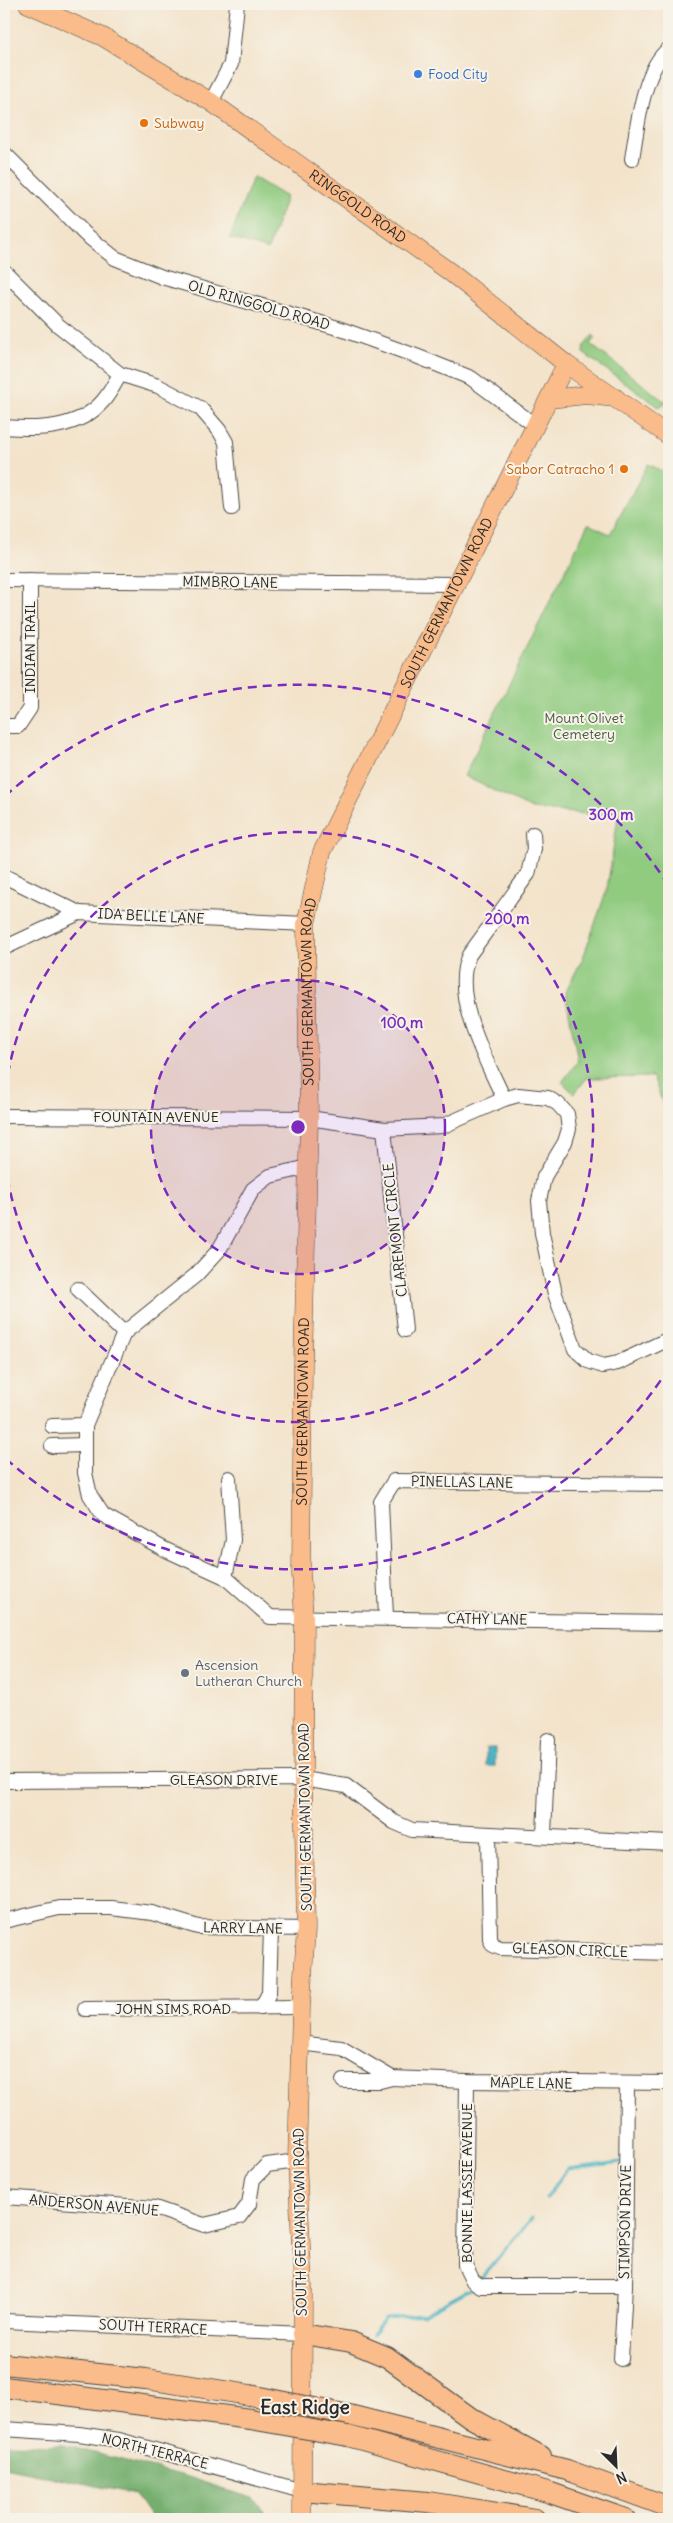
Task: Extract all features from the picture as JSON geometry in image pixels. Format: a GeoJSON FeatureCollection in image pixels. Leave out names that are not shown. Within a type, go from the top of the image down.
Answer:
{"type":"FeatureCollection","features":[{"type":"Feature","properties":{"kind":"highway"},"geometry":{"type":"LineString","coordinates":[[303,2334],[351,2342],[387,2357],[471,2418],[567,2470]]}},
{"type":"Feature","properties":{"kind":"highway"},"geometry":{"type":"LineString","coordinates":[[4,2364],[146,2379],[250,2395],[350,2415],[567,2470],[669,2506]]}},
{"type":"Feature","properties":{"kind":"highway"},"geometry":{"type":"LineString","coordinates":[[4,2386],[250,2419],[348,2436],[551,2493],[625,2519]]}},
{"type":"Feature","properties":{"kind":"highway"},"geometry":{"type":"LineString","coordinates":[[302,2491],[428,2502],[535,2519]]}},
{"type":"Feature","properties":{"kind":"main road","name":"RINGGOLD ROAD"},"geometry":{"type":"LineString","coordinates":[[28,4],[103,37],[211,102],[450,272],[566,364],[669,436]]}},
{"type":"Feature","properties":{"kind":"main road","name":"SOUTH GERMANTOWN ROAD"},"geometry":{"type":"LineString","coordinates":[[302,2519],[303,2334],[297,2161],[299,2043],[306,1929],[303,1779],[304,1617],[301,1574],[309,1118],[306,924],[322,852],[566,364]]}},
{"type":"Feature","properties":{"kind":"main road"},"geometry":{"type":"LineString","coordinates":[[549,399],[586,395],[616,398]]}},
{"type":"Feature","properties":{"kind":"street"},"geometry":{"type":"LineString","coordinates":[[211,102],[231,64],[237,4]]}},
{"type":"Feature","properties":{"kind":"street"},"geometry":{"type":"LineString","coordinates":[[632,159],[644,90],[663,54],[669,50]]}},
{"type":"Feature","properties":{"kind":"street","name":"OLD RINGGOLD ROAD"},"geometry":{"type":"LineString","coordinates":[[4,153],[84,234],[115,258],[162,277],[338,328],[416,356],[471,378],[536,426]]}},
{"type":"Feature","properties":{"kind":"street"},"geometry":{"type":"LineString","coordinates":[[4,271],[58,325],[120,374],[158,386],[200,408],[220,430],[226,442],[232,508]]}},
{"type":"Feature","properties":{"kind":"street"},"geometry":{"type":"LineString","coordinates":[[4,426],[35,428],[74,421],[89,414],[103,401],[120,374]]}},
{"type":"Feature","properties":{"kind":"street","name":"MIMBRO LANE"},"geometry":{"type":"LineString","coordinates":[[4,580],[456,584]]}},
{"type":"Feature","properties":{"kind":"street","name":"INDIAN TRAIL"},"geometry":{"type":"LineString","coordinates":[[4,726],[18,726],[30,708],[30,580]]}},
{"type":"Feature","properties":{"kind":"street"},"geometry":{"type":"LineString","coordinates":[[504,1099],[470,1017],[466,997],[465,966],[470,955],[528,874],[534,849],[533,834]]}},
{"type":"Feature","properties":{"kind":"street"},"geometry":{"type":"LineString","coordinates":[[4,876],[79,913]]}},
{"type":"Feature","properties":{"kind":"street","name":"IDA BELLE LANE"},"geometry":{"type":"LineString","coordinates":[[4,948],[79,913],[306,924]]}},
{"type":"Feature","properties":{"kind":"street","name":"FOUNTAIN AVENUE"},"geometry":{"type":"LineString","coordinates":[[4,1116],[309,1118],[384,1129],[443,1126],[504,1099],[518,1095],[548,1098],[558,1104],[567,1114],[569,1129],[565,1142],[544,1177],[539,1201],[542,1233],[556,1294],[575,1350],[588,1361],[603,1366],[618,1363],[669,1340]]}},
{"type":"Feature","properties":{"kind":"street","name":"CLAREMONT CIRCLE"},"geometry":{"type":"LineString","coordinates":[[384,1129],[405,1330]]}},
{"type":"Feature","properties":{"kind":"street"},"geometry":{"type":"LineString","coordinates":[[52,1426],[85,1425],[124,1333],[196,1275],[219,1250],[253,1189],[270,1176],[308,1167]]}},
{"type":"Feature","properties":{"kind":"street"},"geometry":{"type":"LineString","coordinates":[[78,1289],[124,1333]]}},
{"type":"Feature","properties":{"kind":"street","name":"CATHY LANE"},"geometry":{"type":"LineString","coordinates":[[85,1425],[85,1473],[90,1495],[103,1515],[164,1549],[225,1577],[270,1617],[669,1623]]}},
{"type":"Feature","properties":{"kind":"street"},"geometry":{"type":"LineString","coordinates":[[52,1446],[84,1445]]}},
{"type":"Feature","properties":{"kind":"street"},"geometry":{"type":"LineString","coordinates":[[225,1577],[233,1540],[229,1478]]}},
{"type":"Feature","properties":{"kind":"street","name":"PINELLAS LANE"},"geometry":{"type":"LineString","coordinates":[[386,1618],[381,1502],[394,1481],[669,1484]]}},
{"type":"Feature","properties":{"kind":"street"},"geometry":{"type":"LineString","coordinates":[[544,1835],[548,1740]]}},
{"type":"Feature","properties":{"kind":"street","name":"GLEASON DRIVE"},"geometry":{"type":"LineString","coordinates":[[4,1782],[303,1779],[346,1786],[394,1822],[412,1830],[488,1835],[544,1835],[669,1843]]}},
{"type":"Feature","properties":{"kind":"street","name":"GLEASON CIRCLE"},"geometry":{"type":"LineString","coordinates":[[488,1835],[490,1939],[493,1945],[500,1948],[669,1953]]}},
{"type":"Feature","properties":{"kind":"street","name":"LARRY LANE"},"geometry":{"type":"LineString","coordinates":[[4,1921],[59,1908],[111,1908],[152,1913],[198,1927],[306,1929]]}},
{"type":"Feature","properties":{"kind":"street"},"geometry":{"type":"LineString","coordinates":[[261,2008],[269,1993],[271,1929]]}},
{"type":"Feature","properties":{"kind":"street","name":"JOHN SIMS ROAD"},"geometry":{"type":"LineString","coordinates":[[85,2009],[301,2008]]}},
{"type":"Feature","properties":{"kind":"street","name":"MAPLE LANE"},"geometry":{"type":"LineString","coordinates":[[299,2043],[341,2048],[392,2078]]}},
{"type":"Feature","properties":{"kind":"street","name":"MAPLE LANE"},"geometry":{"type":"LineString","coordinates":[[343,2081],[380,2081],[392,2078],[627,2084],[669,2083]]}},
{"type":"Feature","properties":{"kind":"street","name":"BONNIE LASSIE AVENUE"},"geometry":{"type":"LineString","coordinates":[[467,2081],[465,2265],[473,2282],[481,2286],[624,2286]]}},
{"type":"Feature","properties":{"kind":"street","name":"STIMPSON DRIVE"},"geometry":{"type":"LineString","coordinates":[[621,2359],[627,2084]]}},
{"type":"Feature","properties":{"kind":"street","name":"ANDERSON AVENUE"},"geometry":{"type":"LineString","coordinates":[[4,2197],[154,2208],[204,2225],[240,2216],[249,2204],[253,2179],[267,2165],[297,2161]]}},
{"type":"Feature","properties":{"kind":"street","name":"SOUTH TERRACE"},"geometry":{"type":"LineString","coordinates":[[4,2321],[303,2334]]}},
{"type":"Feature","properties":{"kind":"street","name":"NORTH TERRACE"},"geometry":{"type":"LineString","coordinates":[[4,2429],[79,2434],[119,2440],[302,2491]]}},
{"type":"Feature","properties":{"kind":"green space"},"geometry":{"type":"Polygon","coordinates":[[[253,177],[286,197],[268,250],[230,238],[253,177]]]}},
{"type":"Feature","properties":{"kind":"green space"},"geometry":{"type":"Polygon","coordinates":[[[593,335],[595,338],[590,344],[664,401],[668,397],[669,401],[659,407],[583,353],[584,346],[593,335]]]}},
{"type":"Feature","properties":{"kind":"green space","name":"Mount Olivet Cemetery"},"geometry":{"type":"Polygon","coordinates":[[[648,464],[669,474],[669,1120],[653,1077],[587,1078],[574,1094],[562,1082],[578,1061],[565,992],[583,958],[607,889],[618,817],[532,809],[464,776],[588,524],[610,534],[648,464]]]}},
{"type":"Feature","properties":{"kind":"green space"},"geometry":{"type":"Polygon","coordinates":[[[4,2444],[63,2445],[181,2475],[255,2499],[266,2512],[258,2519],[152,2519],[135,2494],[4,2467],[4,2444]]]}},
{"type":"Feature","properties":{"kind":"water"},"geometry":{"type":"Polygon","coordinates":[[[486,1748],[495,1748],[495,1766],[486,1766],[486,1748]]]}},
{"type":"Feature","properties":{"kind":"waterway"},"geometry":{"type":"LineString","coordinates":[[546,2198],[567,2169],[621,2162]]}},
{"type":"Feature","properties":{"kind":"waterway"},"geometry":{"type":"LineString","coordinates":[[482,2277],[531,2219]]}},
{"type":"Feature","properties":{"kind":"waterway"},"geometry":{"type":"LineString","coordinates":[[372,2335],[386,2318],[423,2315],[474,2287]]}},
{"type":"Feature","properties":{"kind":"waterway"},"geometry":{"type":"LineString","coordinates":[[277,2519],[282,2517]]}},
{"type":"Feature","properties":{"kind":"place","name":"Food City"},"geometry":{"type":"Point","coordinates":[418,74]}},
{"type":"Feature","properties":{"kind":"place","name":"Subway"},"geometry":{"type":"Point","coordinates":[144,123]}},
{"type":"Feature","properties":{"kind":"place","name":"Sabor Catracho 1"},"geometry":{"type":"Point","coordinates":[624,469]}},
{"type":"Feature","properties":{"kind":"place","name":"Ascension Lutheran Church"},"geometry":{"type":"Point","coordinates":[185,1673]}},
{"type":"Feature","properties":{"kind":"district","name":"East Ridge"},"geometry":{"type":"Point","coordinates":[305,2407]}}]}
